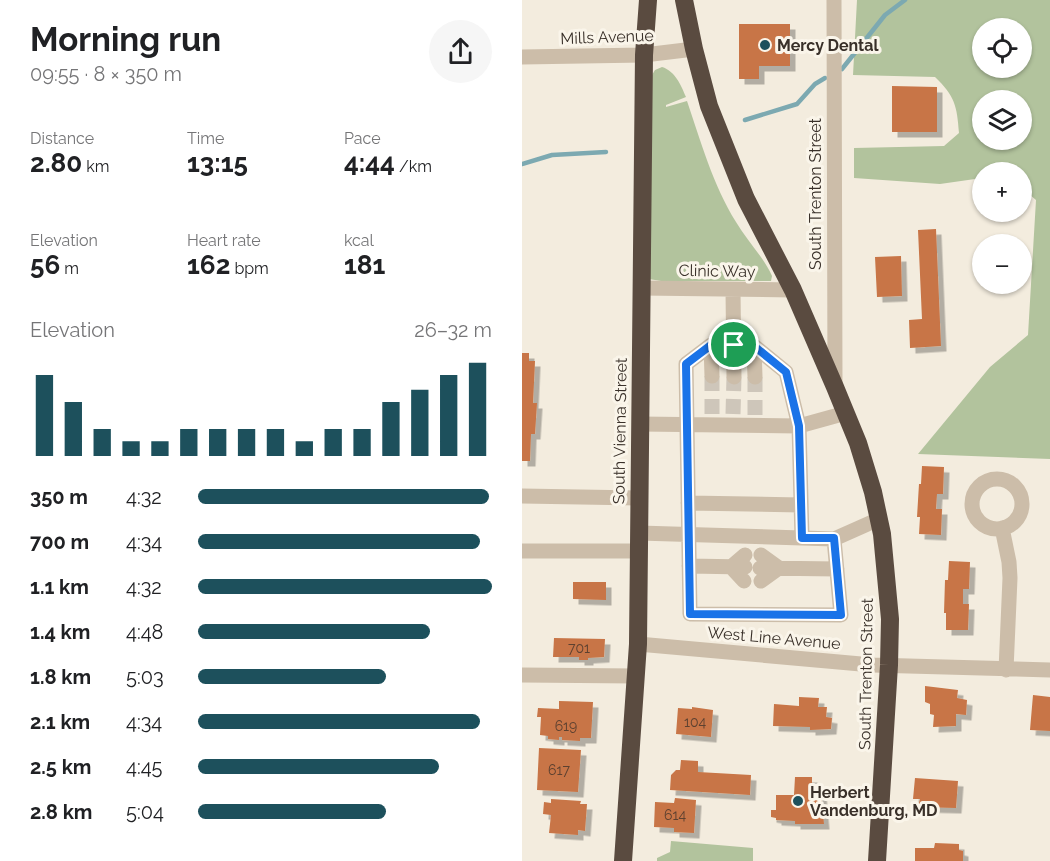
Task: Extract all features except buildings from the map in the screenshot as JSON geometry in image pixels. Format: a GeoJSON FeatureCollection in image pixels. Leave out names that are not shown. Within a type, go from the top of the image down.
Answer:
{"type":"FeatureCollection","features":[{"type":"Feature","properties":{"kind":"highway","name":"South Vienna Street"},"geometry":{"type":"LineString","coordinates":[[623,861],[638,644],[644,55],[648,0]]}},
{"type":"Feature","properties":{"kind":"highway","name":"South Trenton Street"},"geometry":{"type":"LineString","coordinates":[[684,0],[709,106],[746,200],[793,290],[846,413],[861,453],[879,519],[887,577],[890,665],[877,861]]}},
{"type":"Feature","properties":{"kind":"street","name":"South Trenton Street"},"geometry":{"type":"LineString","coordinates":[[834,0],[835,387]]}},
{"type":"Feature","properties":{"kind":"street","name":"Mills Avenue"},"geometry":{"type":"LineString","coordinates":[[522,57],[644,55],[694,49]]}},
{"type":"Feature","properties":{"kind":"street","name":"Clinic Way"},"geometry":{"type":"LineString","coordinates":[[641,288],[793,290]]}},
{"type":"Feature","properties":{"kind":"street"},"geometry":{"type":"LineString","coordinates":[[733,290],[734,377]]}},
{"type":"Feature","properties":{"kind":"street"},"geometry":{"type":"LineString","coordinates":[[711,345],[712,376]]}},
{"type":"Feature","properties":{"kind":"street"},"geometry":{"type":"LineString","coordinates":[[802,538],[799,426],[786,372],[754,346],[711,345],[686,364],[690,614],[841,615],[834,538]]}},
{"type":"Feature","properties":{"kind":"street"},"geometry":{"type":"LineString","coordinates":[[754,346],[755,377]]}},
{"type":"Feature","properties":{"kind":"street"},"geometry":{"type":"LineString","coordinates":[[640,424],[687,424],[733,419],[799,426],[846,413]]}},
{"type":"Feature","properties":{"kind":"street"},"geometry":{"type":"LineString","coordinates":[[522,496],[639,498]]}},
{"type":"Feature","properties":{"kind":"street"},"geometry":{"type":"LineString","coordinates":[[688,503],[801,505]]}},
{"type":"Feature","properties":{"kind":"street"},"geometry":{"type":"LineString","coordinates":[[639,533],[834,538],[879,519]]}},
{"type":"Feature","properties":{"kind":"street"},"geometry":{"type":"LineString","coordinates":[[1002,528],[1010,578],[1006,670]]}},
{"type":"Feature","properties":{"kind":"street"},"geometry":{"type":"LineString","coordinates":[[522,551],[639,551]]}},
{"type":"Feature","properties":{"kind":"street"},"geometry":{"type":"LineString","coordinates":[[689,566],[837,569]]}},
{"type":"Feature","properties":{"kind":"street","name":"West Line Avenue"},"geometry":{"type":"LineString","coordinates":[[638,644],[890,665],[1050,670]]}},
{"type":"Feature","properties":{"kind":"street"},"geometry":{"type":"LineString","coordinates":[[522,675],[635,676]]}},
{"type":"Feature","properties":{"kind":"green space"},"geometry":{"type":"Polygon","coordinates":[[[857,0],[1050,0],[1050,459],[918,454],[990,367],[1028,335],[1032,294],[1036,200],[1032,197],[1032,162],[972,162],[972,179],[940,184],[854,178],[854,148],[944,146],[959,133],[954,102],[935,77],[853,75],[857,0]]]}},
{"type":"Feature","properties":{"kind":"green space"},"geometry":{"type":"Polygon","coordinates":[[[662,67],[674,75],[686,97],[666,107],[687,101],[708,163],[728,208],[740,229],[760,255],[772,276],[771,281],[661,281],[649,279],[652,75],[655,70],[662,67]]]}},
{"type":"Feature","properties":{"kind":"green space"},"geometry":{"type":"Polygon","coordinates":[[[671,841],[753,848],[753,861],[657,861],[657,858],[670,852],[671,841]]]}},
{"type":"Feature","properties":{"kind":"waterway"},"geometry":{"type":"LineString","coordinates":[[842,69],[885,15],[905,0]]}},
{"type":"Feature","properties":{"kind":"waterway"},"geometry":{"type":"LineString","coordinates":[[745,120],[797,104],[815,84],[825,78]]}},
{"type":"Feature","properties":{"kind":"waterway"},"geometry":{"type":"LineString","coordinates":[[522,164],[552,155],[606,152]]}},
{"type":"Feature","properties":{"kind":"tunnel"},"geometry":{"type":"LineString","coordinates":[[712,376],[712,415]]}},
{"type":"Feature","properties":{"kind":"tunnel"},"geometry":{"type":"LineString","coordinates":[[733,414],[734,377]]}},
{"type":"Feature","properties":{"kind":"tunnel"},"geometry":{"type":"LineString","coordinates":[[755,377],[755,415]]}},
{"type":"Feature","properties":{"kind":"place","name":"Mercy Dental"},"geometry":{"type":"Point","coordinates":[765,45]}},
{"type":"Feature","properties":{"kind":"place","name":"Herbert Vandenburg, MD"},"geometry":{"type":"Point","coordinates":[798,801]}},
{"type":"Feature","properties":{"kind":"route"},"geometry":{"type":"LineString","coordinates":[[711,345],[734,345],[754,346],[786,372],[799,426],[802,538],[834,538],[841,615],[690,614],[686,364],[711,345]]}}]}
